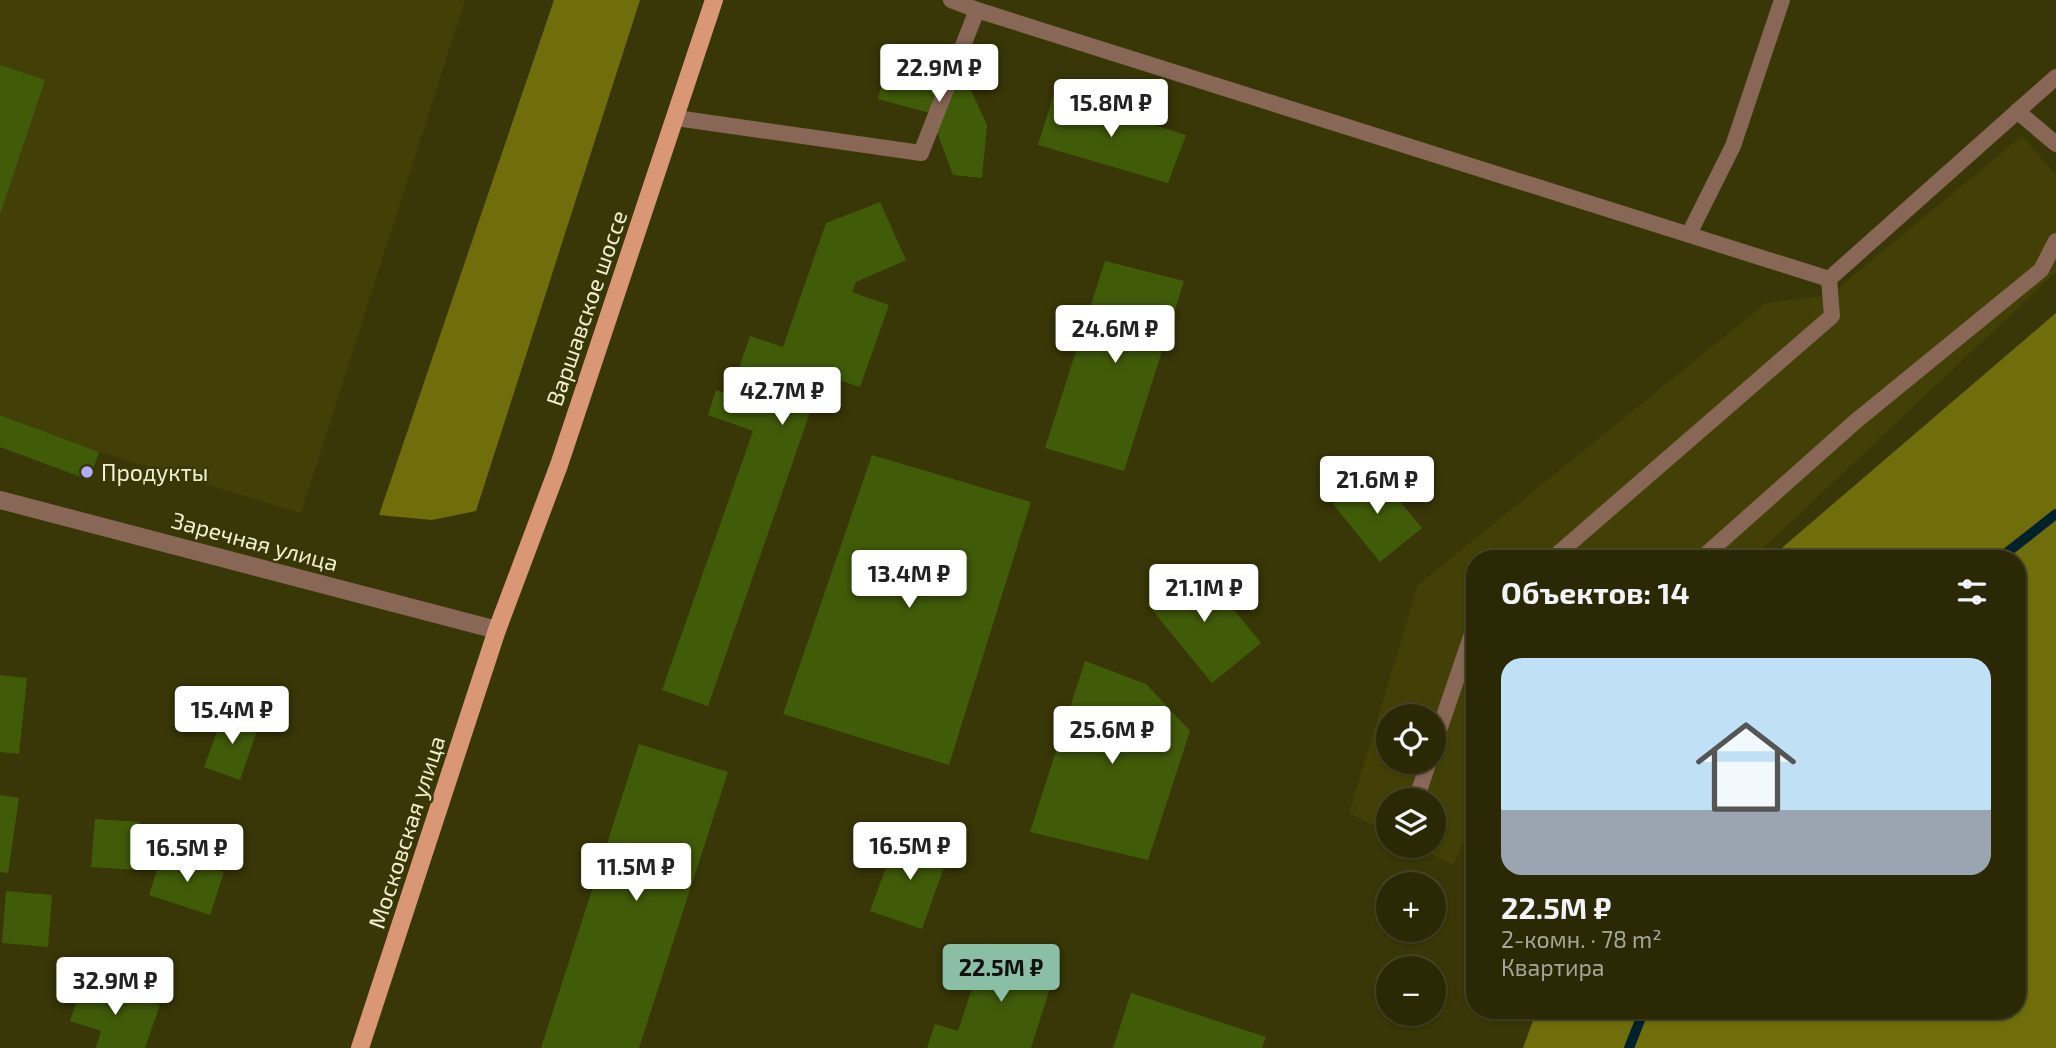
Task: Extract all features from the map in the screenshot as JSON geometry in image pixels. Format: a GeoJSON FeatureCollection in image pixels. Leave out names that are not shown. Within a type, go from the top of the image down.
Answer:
{"type":"FeatureCollection","features":[{"type":"Feature","properties":{"kind":"main road","name":"Варшавское шоссе"},"geometry":{"type":"LineString","coordinates":[[497,630],[559,465],[714,0]]}},
{"type":"Feature","properties":{"kind":"main road","name":"Московская улица"},"geometry":{"type":"LineString","coordinates":[[360,1048],[497,630]]}},
{"type":"Feature","properties":{"kind":"street","name":"Заречная улица"},"geometry":{"type":"LineString","coordinates":[[0,500],[497,630]]}},
{"type":"Feature","properties":{"kind":"lane"},"geometry":{"type":"LineString","coordinates":[[951,0],[1829,279]]}},
{"type":"Feature","properties":{"kind":"lane"},"geometry":{"type":"LineString","coordinates":[[1689,234],[1733,146],[1782,0]]}},
{"type":"Feature","properties":{"kind":"lane"},"geometry":{"type":"LineString","coordinates":[[676,118],[921,153],[977,10]]}},
{"type":"Feature","properties":{"kind":"lane"},"geometry":{"type":"LineString","coordinates":[[1829,279],[2056,76]]}},
{"type":"Feature","properties":{"kind":"lane"},"geometry":{"type":"LineString","coordinates":[[2017,111],[2056,144]]}},
{"type":"Feature","properties":{"kind":"lane"},"geometry":{"type":"LineString","coordinates":[[1711,550],[1856,421],[2041,270],[2056,241]]}},
{"type":"Feature","properties":{"kind":"lane"},"geometry":{"type":"LineString","coordinates":[[1562,550],[1832,316],[1829,279]]}},
{"type":"Feature","properties":{"kind":"lane"},"geometry":{"type":"LineString","coordinates":[[1446,710],[1466,651]]}},
{"type":"Feature","properties":{"kind":"shaded area"},"geometry":{"type":"Polygon","coordinates":[[[0,0],[465,0],[301,513],[99,452],[0,415],[0,0]]]}},
{"type":"Feature","properties":{"kind":"shaded area"},"geometry":{"type":"Polygon","coordinates":[[[554,0],[640,0],[476,511],[432,520],[379,515],[554,0]]]}},
{"type":"Feature","properties":{"kind":"shaded area"},"geometry":{"type":"Polygon","coordinates":[[[2022,136],[2056,175],[2056,272],[1761,550],[1466,550],[1466,836],[1453,865],[1439,858],[1446,858],[1446,788],[1376,788],[1376,827],[1349,813],[1376,724],[1376,774],[1446,774],[1446,704],[1382,704],[1418,585],[1766,303],[1830,295],[2022,136]]]}},
{"type":"Feature","properties":{"kind":"shaded area"},"geometry":{"type":"Polygon","coordinates":[[[2056,313],[2056,1048],[1523,1048],[1534,1019],[2026,1019],[2026,550],[1779,550],[2056,313]]]}},
{"type":"Feature","properties":{"kind":"building"},"geometry":{"type":"Polygon","coordinates":[[[892,44],[957,60],[987,125],[982,178],[953,175],[930,113],[878,99],[892,44]]]}},
{"type":"Feature","properties":{"kind":"building"},"geometry":{"type":"Polygon","coordinates":[[[0,65],[45,80],[0,214],[0,65]]]}},
{"type":"Feature","properties":{"kind":"building"},"geometry":{"type":"Polygon","coordinates":[[[1054,94],[1186,135],[1168,183],[1038,145],[1054,94]]]}},
{"type":"Feature","properties":{"kind":"building"},"geometry":{"type":"Polygon","coordinates":[[[880,202],[906,260],[856,282],[852,292],[889,305],[860,387],[823,375],[708,706],[662,690],[753,431],[708,415],[716,390],[730,395],[750,336],[783,347],[826,223],[880,202]]]}},
{"type":"Feature","properties":{"kind":"building"},"geometry":{"type":"Polygon","coordinates":[[[1105,261],[1184,281],[1124,471],[1045,448],[1105,261]]]}},
{"type":"Feature","properties":{"kind":"building"},"geometry":{"type":"Polygon","coordinates":[[[0,415],[99,452],[89,480],[0,447],[0,415]]]}},
{"type":"Feature","properties":{"kind":"building"},"geometry":{"type":"Polygon","coordinates":[[[872,455],[1031,502],[949,765],[783,714],[872,455]]]}},
{"type":"Feature","properties":{"kind":"building"},"geometry":{"type":"Polygon","coordinates":[[[1374,470],[1422,528],[1380,562],[1333,504],[1374,470]]]}},
{"type":"Feature","properties":{"kind":"building"},"geometry":{"type":"Polygon","coordinates":[[[1197,564],[1261,643],[1212,683],[1148,605],[1197,564]]]}},
{"type":"Feature","properties":{"kind":"building"},"geometry":{"type":"Polygon","coordinates":[[[1085,661],[1146,684],[1190,731],[1148,860],[1030,832],[1085,661]]]}},
{"type":"Feature","properties":{"kind":"building"},"geometry":{"type":"Polygon","coordinates":[[[0,675],[27,678],[19,754],[0,752],[0,675]]]}},
{"type":"Feature","properties":{"kind":"building"},"geometry":{"type":"Polygon","coordinates":[[[224,713],[259,725],[240,780],[204,767],[224,713]]]}},
{"type":"Feature","properties":{"kind":"building"},"geometry":{"type":"Polygon","coordinates":[[[639,744],[728,772],[639,1048],[541,1048],[639,744]]]}},
{"type":"Feature","properties":{"kind":"building"},"geometry":{"type":"Polygon","coordinates":[[[0,795],[19,798],[8,873],[0,872],[0,795]]]}},
{"type":"Feature","properties":{"kind":"building"},"geometry":{"type":"Polygon","coordinates":[[[95,819],[140,822],[137,870],[91,867],[95,819]]]}},
{"type":"Feature","properties":{"kind":"building"},"geometry":{"type":"Polygon","coordinates":[[[898,835],[949,853],[922,929],[870,911],[898,835]]]}},
{"type":"Feature","properties":{"kind":"building"},"geometry":{"type":"Polygon","coordinates":[[[163,852],[224,872],[210,915],[149,895],[163,852]]]}},
{"type":"Feature","properties":{"kind":"building"},"geometry":{"type":"Polygon","coordinates":[[[6,891],[52,895],[48,947],[2,943],[6,891]]]}},
{"type":"Feature","properties":{"kind":"building"},"geometry":{"type":"Polygon","coordinates":[[[987,943],[1057,966],[1031,1048],[927,1048],[935,1024],[958,1031],[987,943]]]}},
{"type":"Feature","properties":{"kind":"building"},"geometry":{"type":"Polygon","coordinates":[[[83,983],[160,1005],[145,1048],[96,1048],[101,1031],[70,1021],[83,983]]]}},
{"type":"Feature","properties":{"kind":"building"},"geometry":{"type":"Polygon","coordinates":[[[1131,993],[1266,1037],[1262,1048],[1113,1048],[1131,993]]]}},
{"type":"Feature","properties":{"kind":"waterway"},"geometry":{"type":"LineString","coordinates":[[2010,550],[2056,514]]}},
{"type":"Feature","properties":{"kind":"waterway"},"geometry":{"type":"LineString","coordinates":[[1629,1048],[1640,1019]]}},
{"type":"Feature","properties":{"kind":"place","name":"Продукты"},"geometry":{"type":"Point","coordinates":[87,472]}}]}
